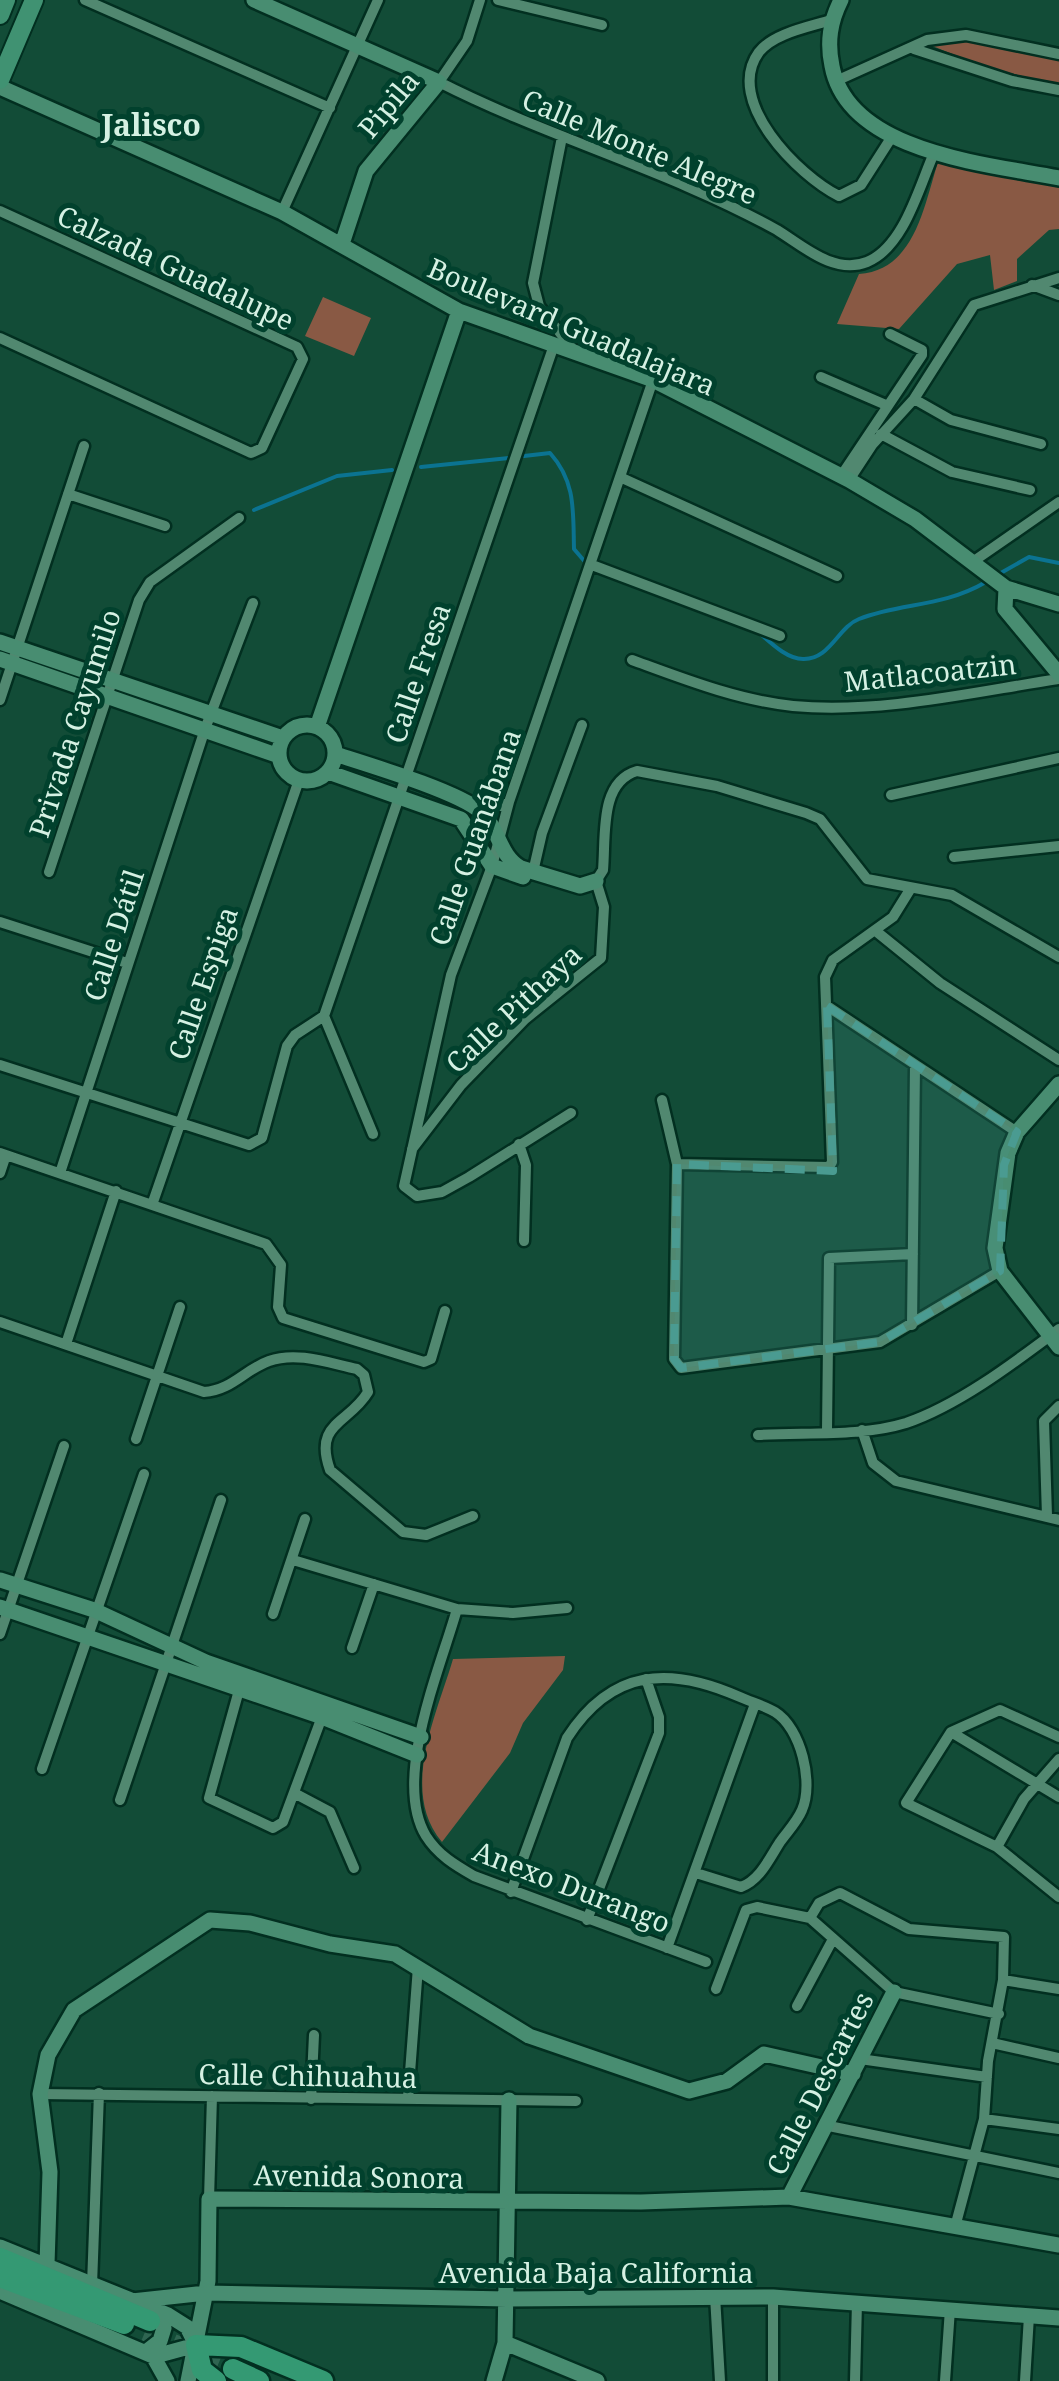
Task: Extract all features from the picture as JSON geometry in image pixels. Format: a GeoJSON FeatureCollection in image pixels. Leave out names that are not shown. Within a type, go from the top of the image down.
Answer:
{"type":"FeatureCollection","features":[{"type":"Feature","properties":{"kind":"highway"},"geometry":{"type":"LineString","coordinates":[[0,2258],[148,2329]]}},
{"type":"Feature","properties":{"kind":"highway"},"geometry":{"type":"LineString","coordinates":[[0,2277],[148,2329]]}},
{"type":"Feature","properties":{"kind":"highway"},"geometry":{"type":"LineString","coordinates":[[196,2344],[259,2381]]}},
{"type":"Feature","properties":{"kind":"highway"},"geometry":{"type":"LineString","coordinates":[[196,2344],[202,2370],[230,2367],[323,2381]]}},
{"type":"Feature","properties":{"kind":"highway"},"geometry":{"type":"LineString","coordinates":[[230,2367],[294,2381]]}},
{"type":"Feature","properties":{"kind":"main road"},"geometry":{"type":"LineString","coordinates":[[0,15],[6,0]]}},
{"type":"Feature","properties":{"kind":"main road"},"geometry":{"type":"LineString","coordinates":[[0,85],[34,0]]}},
{"type":"Feature","properties":{"kind":"main road"},"geometry":{"type":"LineString","coordinates":[[841,0],[831,20],[829,52],[835,82],[858,115],[893,136],[934,153],[1059,178]]}},
{"type":"Feature","properties":{"kind":"main road"},"geometry":{"type":"LineString","coordinates":[[259,1],[439,82]]}},
{"type":"Feature","properties":{"kind":"main road","name":"Pipila"},"geometry":{"type":"LineString","coordinates":[[342,244],[366,171],[439,82]]}},
{"type":"Feature","properties":{"kind":"main road","name":"Boulevard Guadalajara"},"geometry":{"type":"LineString","coordinates":[[0,85],[282,212],[459,311],[654,380],[845,478],[915,519],[1002,585],[1059,604]]}},
{"type":"Feature","properties":{"kind":"main road"},"geometry":{"type":"LineString","coordinates":[[317,726],[459,311]]}},
{"type":"Feature","properties":{"kind":"main road"},"geometry":{"type":"LineString","coordinates":[[1002,585],[1004,609],[1059,676]]}},
{"type":"Feature","properties":{"kind":"main road"},"geometry":{"type":"LineString","coordinates":[[0,642],[10,657],[107,697],[279,756]]}},
{"type":"Feature","properties":{"kind":"main road"},"geometry":{"type":"LineString","coordinates":[[10,657],[112,680],[283,738]]}},
{"type":"Feature","properties":{"kind":"main road"},"geometry":{"type":"LineString","coordinates":[[298,726],[317,726],[333,742],[335,754],[328,772],[319,778],[299,780],[282,766],[279,756],[283,738],[298,726]]}},
{"type":"Feature","properties":{"kind":"main road"},"geometry":{"type":"LineString","coordinates":[[335,754],[405,777],[482,812],[513,864],[580,886],[596,881]]}},
{"type":"Feature","properties":{"kind":"main road"},"geometry":{"type":"LineString","coordinates":[[328,772],[461,819],[492,866],[536,880],[556,879]]}},
{"type":"Feature","properties":{"kind":"main road"},"geometry":{"type":"LineString","coordinates":[[1056,1337],[1000,1270],[995,1248],[1004,1165],[1017,1132],[1059,1084]]}},
{"type":"Feature","properties":{"kind":"main road"},"geometry":{"type":"LineString","coordinates":[[8,1583],[94,1610],[170,1647],[245,1673],[417,1755]]}},
{"type":"Feature","properties":{"kind":"main road"},"geometry":{"type":"LineString","coordinates":[[4,1608],[239,1690],[421,1736]]}},
{"type":"Feature","properties":{"kind":"main road"},"geometry":{"type":"LineString","coordinates":[[47,2264],[50,2172],[40,2094],[48,2055],[74,2010],[210,1920],[250,1924],[330,1944],[378,1948],[418,1967],[529,2036],[689,2090],[727,2081],[764,2054],[856,2066]]}},
{"type":"Feature","properties":{"kind":"main road","name":"Calle Descartes"},"geometry":{"type":"LineString","coordinates":[[789,2197],[894,1992]]}},
{"type":"Feature","properties":{"kind":"main road"},"geometry":{"type":"LineString","coordinates":[[494,2381],[505,2344],[508,2100]]}},
{"type":"Feature","properties":{"kind":"main road"},"geometry":{"type":"LineString","coordinates":[[508,2202],[789,2197],[1059,2245]]}},
{"type":"Feature","properties":{"kind":"main road"},"geometry":{"type":"LineString","coordinates":[[188,2381],[206,2293],[209,2199]]}},
{"type":"Feature","properties":{"kind":"main road","name":"Avenida Sonora"},"geometry":{"type":"LineString","coordinates":[[209,2199],[508,2202]]}},
{"type":"Feature","properties":{"kind":"main road"},"geometry":{"type":"LineString","coordinates":[[0,2248],[132,2301],[163,2354],[196,2344]]}},
{"type":"Feature","properties":{"kind":"main road"},"geometry":{"type":"LineString","coordinates":[[0,2292],[148,2329],[187,2327],[196,2344]]}},
{"type":"Feature","properties":{"kind":"main road","name":"Avenida Baja California"},"geometry":{"type":"LineString","coordinates":[[132,2301],[206,2293],[507,2299],[773,2297],[1059,2318]]}},
{"type":"Feature","properties":{"kind":"main road"},"geometry":{"type":"LineString","coordinates":[[148,2329],[167,2381]]}},
{"type":"Feature","properties":{"kind":"main road"},"geometry":{"type":"LineString","coordinates":[[175,2381],[196,2344]]}},
{"type":"Feature","properties":{"kind":"main road"},"geometry":{"type":"LineString","coordinates":[[505,2344],[598,2381]]}},
{"type":"Feature","properties":{"kind":"street"},"geometry":{"type":"LineString","coordinates":[[85,0],[330,108]]}},
{"type":"Feature","properties":{"kind":"street"},"geometry":{"type":"LineString","coordinates":[[282,212],[378,0]]}},
{"type":"Feature","properties":{"kind":"street","name":"Pipila"},"geometry":{"type":"LineString","coordinates":[[439,82],[467,41],[480,0]]}},
{"type":"Feature","properties":{"kind":"street"},"geometry":{"type":"LineString","coordinates":[[498,0],[602,25]]}},
{"type":"Feature","properties":{"kind":"street"},"geometry":{"type":"LineString","coordinates":[[831,20],[774,40],[760,50],[752,67],[750,88],[758,114],[781,149],[818,186],[839,196],[860,185],[893,136]]}},
{"type":"Feature","properties":{"kind":"street"},"geometry":{"type":"LineString","coordinates":[[835,82],[927,40],[966,34],[1059,54]]}},
{"type":"Feature","properties":{"kind":"street"},"geometry":{"type":"LineString","coordinates":[[914,49],[1012,81],[1059,90]]}},
{"type":"Feature","properties":{"kind":"street","name":"Calle Monte Alegre"},"geometry":{"type":"LineString","coordinates":[[439,82],[562,137],[727,202],[815,255],[844,266],[866,263],[884,252],[900,230],[934,153]]}},
{"type":"Feature","properties":{"kind":"street"},"geometry":{"type":"LineString","coordinates":[[562,137],[533,283],[539,306],[575,352]]}},
{"type":"Feature","properties":{"kind":"street","name":"Calzada Guadalupe"},"geometry":{"type":"LineString","coordinates":[[0,211],[297,347],[303,359],[262,448],[251,453],[0,338]]}},
{"type":"Feature","properties":{"kind":"street"},"geometry":{"type":"LineString","coordinates":[[845,478],[881,434],[897,422],[974,305],[1059,278]]}},
{"type":"Feature","properties":{"kind":"street"},"geometry":{"type":"LineString","coordinates":[[1032,285],[1059,295]]}},
{"type":"Feature","properties":{"kind":"street"},"geometry":{"type":"LineString","coordinates":[[845,478],[886,405],[922,355],[922,350],[905,338],[890,334]]}},
{"type":"Feature","properties":{"kind":"street","name":"Calle Fresa"},"geometry":{"type":"LineString","coordinates":[[324,1016],[554,345]]}},
{"type":"Feature","properties":{"kind":"street"},"geometry":{"type":"LineString","coordinates":[[821,377],[886,405]]}},
{"type":"Feature","properties":{"kind":"street","name":"Calle Guanábana"},"geometry":{"type":"LineString","coordinates":[[571,1113],[469,1177],[429,1196],[408,1193],[404,1186],[450,975],[492,866],[508,802],[654,380]]}},
{"type":"Feature","properties":{"kind":"street"},"geometry":{"type":"LineString","coordinates":[[914,399],[952,420],[1041,444]]}},
{"type":"Feature","properties":{"kind":"street"},"geometry":{"type":"LineString","coordinates":[[881,434],[952,472],[1030,490]]}},
{"type":"Feature","properties":{"kind":"street"},"geometry":{"type":"LineString","coordinates":[[0,700],[10,657],[84,446]]}},
{"type":"Feature","properties":{"kind":"street"},"geometry":{"type":"LineString","coordinates":[[622,478],[836,576]]}},
{"type":"Feature","properties":{"kind":"street"},"geometry":{"type":"LineString","coordinates":[[68,494],[165,526]]}},
{"type":"Feature","properties":{"kind":"street"},"geometry":{"type":"LineString","coordinates":[[976,566],[1059,502]]}},
{"type":"Feature","properties":{"kind":"street","name":"Privada Cayumilo"},"geometry":{"type":"LineString","coordinates":[[49,872],[139,600],[150,582],[239,518]]}},
{"type":"Feature","properties":{"kind":"street"},"geometry":{"type":"LineString","coordinates":[[592,565],[780,636]]}},
{"type":"Feature","properties":{"kind":"street","name":"Calle Dátil"},"geometry":{"type":"LineString","coordinates":[[60,1173],[204,730],[253,603]]}},
{"type":"Feature","properties":{"kind":"street","name":"Matlacoatzin"},"geometry":{"type":"LineString","coordinates":[[632,660],[721,692],[794,706],[892,704],[1059,676]]}},
{"type":"Feature","properties":{"kind":"street"},"geometry":{"type":"LineString","coordinates":[[533,872],[542,833],[582,725]]}},
{"type":"Feature","properties":{"kind":"street"},"geometry":{"type":"LineString","coordinates":[[891,795],[947,779],[1059,758]]}},
{"type":"Feature","properties":{"kind":"street","name":"Calle Pithaya"},"geometry":{"type":"LineString","coordinates":[[408,1154],[461,1085],[525,1019],[596,964],[604,907],[596,881],[603,870],[611,790],[616,781],[637,770],[717,786],[806,813],[820,819],[863,876],[911,888]]}},
{"type":"Feature","properties":{"kind":"street","name":"Calle Espiga"},"geometry":{"type":"LineString","coordinates":[[154,1202],[299,780]]}},
{"type":"Feature","properties":{"kind":"street"},"geometry":{"type":"LineString","coordinates":[[482,812],[508,802]]}},
{"type":"Feature","properties":{"kind":"street"},"geometry":{"type":"LineString","coordinates":[[954,857],[1059,846]]}},
{"type":"Feature","properties":{"kind":"street"},"geometry":{"type":"LineString","coordinates":[[677,1164],[829,1168],[832,1162],[825,977],[833,960],[896,914],[911,888],[952,895],[1059,957]]}},
{"type":"Feature","properties":{"kind":"street"},"geometry":{"type":"LineString","coordinates":[[0,922],[127,963]]}},
{"type":"Feature","properties":{"kind":"street"},"geometry":{"type":"LineString","coordinates":[[876,932],[940,983],[1059,1060]]}},
{"type":"Feature","properties":{"kind":"street"},"geometry":{"type":"LineString","coordinates":[[827,1006],[1017,1132]]}},
{"type":"Feature","properties":{"kind":"street"},"geometry":{"type":"LineString","coordinates":[[0,1065],[180,1124],[256,1143],[262,1138],[287,1046],[295,1035],[324,1016],[373,1134]]}},
{"type":"Feature","properties":{"kind":"street"},"geometry":{"type":"LineString","coordinates":[[912,1325],[915,1066]]}},
{"type":"Feature","properties":{"kind":"street"},"geometry":{"type":"LineString","coordinates":[[662,1100],[677,1164],[674,1360],[680,1368],[828,1346],[870,1345],[912,1325],[1000,1270]]}},
{"type":"Feature","properties":{"kind":"street"},"geometry":{"type":"LineString","coordinates":[[520,1144],[526,1165],[524,1240]]}},
{"type":"Feature","properties":{"kind":"street"},"geometry":{"type":"LineString","coordinates":[[0,1172],[3,1154],[154,1202],[266,1244],[281,1265],[278,1307],[283,1318],[424,1362],[432,1359],[446,1312]]}},
{"type":"Feature","properties":{"kind":"street"},"geometry":{"type":"LineString","coordinates":[[66,1344],[116,1191]]}},
{"type":"Feature","properties":{"kind":"street"},"geometry":{"type":"LineString","coordinates":[[827,1430],[831,1255],[912,1254]]}},
{"type":"Feature","properties":{"kind":"street"},"geometry":{"type":"LineString","coordinates":[[136,1439],[180,1308]]}},
{"type":"Feature","properties":{"kind":"street"},"geometry":{"type":"LineString","coordinates":[[0,1322],[204,1392],[224,1390],[265,1362],[290,1356],[357,1369],[364,1375],[368,1392],[332,1426],[325,1455],[330,1470],[402,1532],[426,1535],[472,1516]]}},
{"type":"Feature","properties":{"kind":"street"},"geometry":{"type":"LineString","coordinates":[[758,1434],[862,1430],[912,1420],[1056,1337]]}},
{"type":"Feature","properties":{"kind":"street"},"geometry":{"type":"LineString","coordinates":[[862,1430],[873,1463],[896,1481],[1053,1518],[1044,1421],[1059,1406]]}},
{"type":"Feature","properties":{"kind":"street"},"geometry":{"type":"LineString","coordinates":[[0,1634],[8,1583],[64,1446]]}},
{"type":"Feature","properties":{"kind":"street"},"geometry":{"type":"LineString","coordinates":[[42,1769],[144,1474]]}},
{"type":"Feature","properties":{"kind":"street"},"geometry":{"type":"LineString","coordinates":[[120,1800],[221,1500]]}},
{"type":"Feature","properties":{"kind":"street"},"geometry":{"type":"LineString","coordinates":[[273,1614],[306,1519]]}},
{"type":"Feature","properties":{"kind":"street"},"geometry":{"type":"LineString","coordinates":[[292,1560],[457,1610],[513,1613],[567,1608]]}},
{"type":"Feature","properties":{"kind":"street"},"geometry":{"type":"LineString","coordinates":[[352,1648],[374,1584]]}},
{"type":"Feature","properties":{"kind":"street","name":"Anexo Durango"},"geometry":{"type":"LineString","coordinates":[[457,1610],[417,1755],[412,1792],[426,1837],[443,1858],[511,1892],[706,1962]]}},
{"type":"Feature","properties":{"kind":"street"},"geometry":{"type":"LineString","coordinates":[[245,1673],[209,1798],[272,1828],[283,1822],[324,1709]]}},
{"type":"Feature","properties":{"kind":"street"},"geometry":{"type":"LineString","coordinates":[[511,1892],[567,1738],[580,1718],[614,1692],[672,1674],[712,1685],[778,1713],[794,1733],[806,1794],[802,1810],[747,1886],[696,1873]]}},
{"type":"Feature","properties":{"kind":"street"},"geometry":{"type":"LineString","coordinates":[[587,1920],[659,1733],[660,1717],[646,1679]]}},
{"type":"Feature","properties":{"kind":"street"},"geometry":{"type":"LineString","coordinates":[[668,1948],[755,1704]]}},
{"type":"Feature","properties":{"kind":"street"},"geometry":{"type":"LineString","coordinates":[[1057,1889],[997,1847],[906,1803],[951,1732],[1000,1710],[1059,1737]]}},
{"type":"Feature","properties":{"kind":"street"},"geometry":{"type":"LineString","coordinates":[[951,1732],[1059,1797]]}},
{"type":"Feature","properties":{"kind":"street"},"geometry":{"type":"LineString","coordinates":[[997,1847],[1035,1783],[1059,1759]]}},
{"type":"Feature","properties":{"kind":"street"},"geometry":{"type":"LineString","coordinates":[[294,1793],[330,1812],[354,1868]]}},
{"type":"Feature","properties":{"kind":"street"},"geometry":{"type":"LineString","coordinates":[[810,1918],[819,1903],[840,1893],[909,1929],[1004,1937],[1004,1980],[986,2077],[984,2119],[955,2227]]}},
{"type":"Feature","properties":{"kind":"street"},"geometry":{"type":"LineString","coordinates":[[716,1989],[746,1910],[757,1907],[810,1918],[894,1992],[999,2014]]}},
{"type":"Feature","properties":{"kind":"street"},"geometry":{"type":"LineString","coordinates":[[797,2006],[833,1939]]}},
{"type":"Feature","properties":{"kind":"street"},"geometry":{"type":"LineString","coordinates":[[408,2099],[418,1967]]}},
{"type":"Feature","properties":{"kind":"street"},"geometry":{"type":"LineString","coordinates":[[1004,1980],[1059,1989]]}},
{"type":"Feature","properties":{"kind":"street"},"geometry":{"type":"LineString","coordinates":[[311,2099],[314,2035]]}},
{"type":"Feature","properties":{"kind":"street"},"geometry":{"type":"LineString","coordinates":[[992,2044],[1059,2058]]}},
{"type":"Feature","properties":{"kind":"street"},"geometry":{"type":"LineString","coordinates":[[856,2066],[986,2077]]}},
{"type":"Feature","properties":{"kind":"street"},"geometry":{"type":"LineString","coordinates":[[92,2285],[99,2093]]}},
{"type":"Feature","properties":{"kind":"street","name":"Calle Chihuahua"},"geometry":{"type":"LineString","coordinates":[[40,2094],[576,2101]]}},
{"type":"Feature","properties":{"kind":"street"},"geometry":{"type":"LineString","coordinates":[[209,2199],[212,2096]]}},
{"type":"Feature","properties":{"kind":"street"},"geometry":{"type":"LineString","coordinates":[[984,2119],[1059,2128]]}},
{"type":"Feature","properties":{"kind":"street"},"geometry":{"type":"LineString","coordinates":[[824,2125],[1059,2173]]}},
{"type":"Feature","properties":{"kind":"street"},"geometry":{"type":"LineString","coordinates":[[715,2296],[720,2381]]}},
{"type":"Feature","properties":{"kind":"street"},"geometry":{"type":"LineString","coordinates":[[773,2297],[773,2381]]}},
{"type":"Feature","properties":{"kind":"street"},"geometry":{"type":"LineString","coordinates":[[855,2381],[857,2301]]}},
{"type":"Feature","properties":{"kind":"street"},"geometry":{"type":"LineString","coordinates":[[945,2381],[950,2309]]}},
{"type":"Feature","properties":{"kind":"street"},"geometry":{"type":"LineString","coordinates":[[1025,2381],[1029,2316]]}},
{"type":"Feature","properties":{"kind":"highlighted area"},"geometry":{"type":"Polygon","coordinates":[[[827,1006],[1017,1132],[1004,1165],[1000,1271],[880,1342],[681,1368],[674,1359],[677,1164],[833,1171],[827,1006]]]}},
{"type":"Feature","properties":{"kind":"shaded area"},"geometry":{"type":"Polygon","coordinates":[[[965,39],[1059,58],[1059,85],[982,66],[930,45],[965,39]]]}},
{"type":"Feature","properties":{"kind":"shaded area"},"geometry":{"type":"Polygon","coordinates":[[[939,159],[1059,186],[1059,229],[1049,230],[1017,259],[1017,281],[994,290],[990,255],[957,264],[899,329],[837,324],[859,274],[878,270],[893,261],[915,232],[939,159]]]}},
{"type":"Feature","properties":{"kind":"shaded area"},"geometry":{"type":"Polygon","coordinates":[[[323,297],[371,318],[354,356],[305,336],[323,297]]]}},
{"type":"Feature","properties":{"kind":"shaded area"},"geometry":{"type":"Polygon","coordinates":[[[565,1656],[563,1670],[523,1723],[510,1753],[442,1842],[429,1822],[422,1776],[431,1728],[453,1659],[565,1656]]]}},
{"type":"Feature","properties":{"kind":"waterway"},"geometry":{"type":"LineString","coordinates":[[524,456],[550,453],[565,475],[571,498],[574,549],[586,563]]}},
{"type":"Feature","properties":{"kind":"waterway"},"geometry":{"type":"LineString","coordinates":[[421,467],[509,458]]}},
{"type":"Feature","properties":{"kind":"waterway"},"geometry":{"type":"LineString","coordinates":[[254,510],[337,476],[392,470]]}},
{"type":"Feature","properties":{"kind":"waterway"},"geometry":{"type":"LineString","coordinates":[[999,574],[1029,557],[1059,563]]}},
{"type":"Feature","properties":{"kind":"waterway"},"geometry":{"type":"LineString","coordinates":[[757,631],[790,656],[812,658],[859,619],[937,601],[986,582]]}},
{"type":"Feature","properties":{"kind":"tunnel"},"geometry":{"type":"LineString","coordinates":[[145,2332],[233,2369]]}},
{"type":"Feature","properties":{"kind":"district","name":"Jalisco"},"geometry":{"type":"Point","coordinates":[151,124]}}]}
